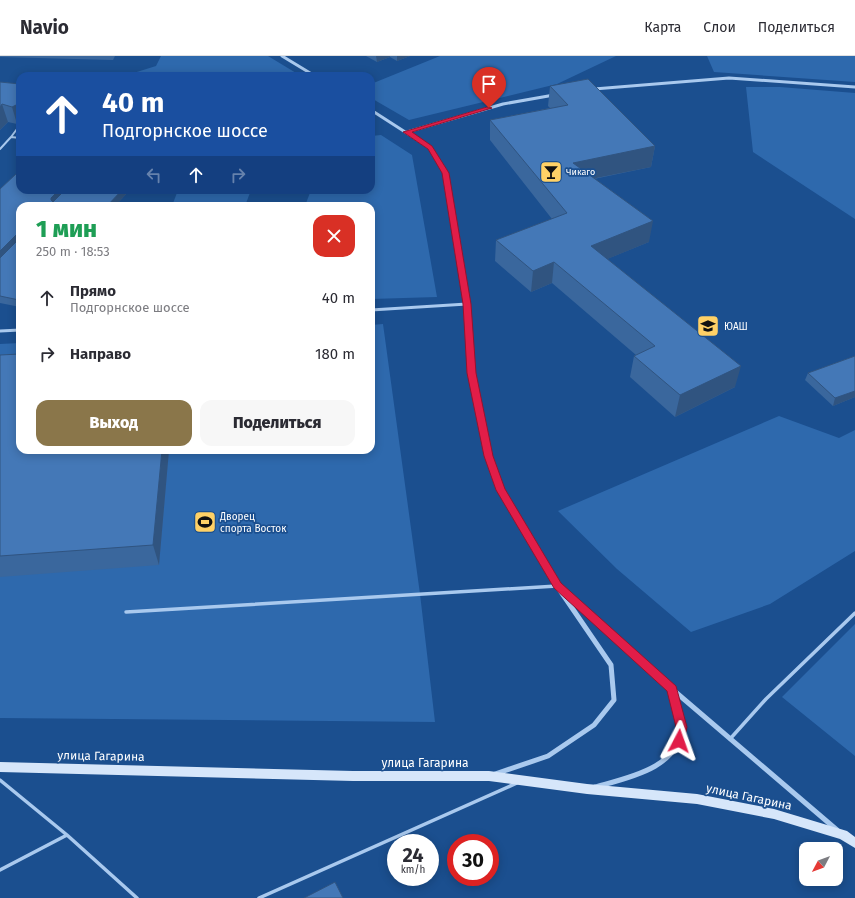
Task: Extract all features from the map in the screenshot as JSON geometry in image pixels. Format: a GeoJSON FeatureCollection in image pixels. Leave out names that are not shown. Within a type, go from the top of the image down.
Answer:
{"type":"FeatureCollection","features":[{"type":"Feature","properties":{"kind":"main road","name":"улица Гагарина"},"geometry":{"type":"LineString","coordinates":[[0,767],[353,776],[489,776],[587,789],[697,799],[774,814],[844,835],[855,843]]}},
{"type":"Feature","properties":{"kind":"street"},"geometry":{"type":"LineString","coordinates":[[282,56],[308,72]]}},
{"type":"Feature","properties":{"kind":"street"},"geometry":{"type":"LineString","coordinates":[[589,90],[729,78],[855,87]]}},
{"type":"Feature","properties":{"kind":"street"},"geometry":{"type":"LineString","coordinates":[[407,132],[503,104],[558,95]]}},
{"type":"Feature","properties":{"kind":"street"},"geometry":{"type":"LineString","coordinates":[[375,112],[430,148],[446,173],[467,304],[472,373],[489,456],[501,490],[557,586],[611,665],[614,700],[594,725],[548,756],[489,776]]}},
{"type":"Feature","properties":{"kind":"street"},"geometry":{"type":"LineString","coordinates":[[557,586],[672,689],[844,835]]}},
{"type":"Feature","properties":{"kind":"street"},"geometry":{"type":"LineString","coordinates":[[587,789],[648,770],[668,758],[679,741],[681,727],[672,689]]}},
{"type":"Feature","properties":{"kind":"lane"},"geometry":{"type":"LineString","coordinates":[[0,149],[16,130]]}},
{"type":"Feature","properties":{"kind":"lane"},"geometry":{"type":"LineString","coordinates":[[11,136],[16,137]]}},
{"type":"Feature","properties":{"kind":"lane"},"geometry":{"type":"LineString","coordinates":[[375,310],[467,304]]}},
{"type":"Feature","properties":{"kind":"lane"},"geometry":{"type":"LineString","coordinates":[[0,331],[16,330]]}},
{"type":"Feature","properties":{"kind":"lane"},"geometry":{"type":"LineString","coordinates":[[126,612],[557,586]]}},
{"type":"Feature","properties":{"kind":"lane"},"geometry":{"type":"LineString","coordinates":[[730,739],[766,699],[855,613]]}},
{"type":"Feature","properties":{"kind":"lane"},"geometry":{"type":"LineString","coordinates":[[0,780],[67,835],[137,898]]}},
{"type":"Feature","properties":{"kind":"lane"},"geometry":{"type":"LineString","coordinates":[[259,898],[522,781]]}},
{"type":"Feature","properties":{"kind":"lane"},"geometry":{"type":"LineString","coordinates":[[0,870],[67,835]]}},
{"type":"Feature","properties":{"kind":"shaded area"},"geometry":{"type":"Polygon","coordinates":[[[161,56],[268,56],[294,72],[137,72],[156,66],[161,56]]]}},
{"type":"Feature","properties":{"kind":"shaded area"},"geometry":{"type":"Polygon","coordinates":[[[440,56],[616,56],[557,84],[409,120],[375,100],[375,82],[440,56]]]}},
{"type":"Feature","properties":{"kind":"shaded area"},"geometry":{"type":"Polygon","coordinates":[[[707,56],[855,56],[855,82],[714,72],[707,56]]]}},
{"type":"Feature","properties":{"kind":"shaded area"},"geometry":{"type":"Polygon","coordinates":[[[746,87],[780,87],[855,93],[855,219],[753,152],[746,87]]]}},
{"type":"Feature","properties":{"kind":"shaded area"},"geometry":{"type":"Polygon","coordinates":[[[381,135],[412,155],[437,297],[375,299],[375,202],[306,202],[310,194],[375,194],[375,136],[381,135]]]}},
{"type":"Feature","properties":{"kind":"shaded area"},"geometry":{"type":"Polygon","coordinates":[[[176,194],[250,194],[246,202],[174,202],[176,194]]]}},
{"type":"Feature","properties":{"kind":"shaded area","name":"Дворец спорта Восток"},"geometry":{"type":"Polygon","coordinates":[[[383,324],[420,594],[435,722],[0,718],[0,344],[16,343],[16,454],[375,454],[375,325],[383,324]]]}},
{"type":"Feature","properties":{"kind":"shaded area"},"geometry":{"type":"Polygon","coordinates":[[[779,416],[839,438],[855,430],[855,551],[770,604],[691,632],[617,569],[558,511],[779,416]]]}},
{"type":"Feature","properties":{"kind":"shaded area"},"geometry":{"type":"Polygon","coordinates":[[[855,624],[855,756],[782,697],[855,624]]]}},
{"type":"Feature","properties":{"kind":"building"},"geometry":{"type":"Polygon","coordinates":[[[588,79],[655,146],[573,163],[653,221],[591,246],[741,366],[680,395],[634,356],[655,346],[554,262],[533,271],[496,240],[567,213],[490,120],[568,105],[550,86],[588,79]]]}},
{"type":"Feature","properties":{"kind":"building"},"geometry":{"type":"Polygon","coordinates":[[[0,82],[16,84],[16,105],[12,107],[2,104],[0,107],[0,82]]]}},
{"type":"Feature","properties":{"kind":"building"},"geometry":{"type":"Polygon","coordinates":[[[16,174],[16,194],[55,194],[51,198],[53,202],[16,202],[16,235],[0,251],[0,189],[16,174]]]}},
{"type":"Feature","properties":{"kind":"building"},"geometry":{"type":"Polygon","coordinates":[[[61,194],[118,194],[111,202],[53,202],[61,194]]]}},
{"type":"Feature","properties":{"kind":"building"},"geometry":{"type":"Polygon","coordinates":[[[16,242],[16,299],[0,296],[0,258],[16,242]]]}},
{"type":"Feature","properties":{"kind":"building"},"geometry":{"type":"Polygon","coordinates":[[[16,354],[16,454],[162,454],[153,545],[0,556],[0,355],[16,354]]]}},
{"type":"Feature","properties":{"kind":"building"},"geometry":{"type":"Polygon","coordinates":[[[855,356],[855,391],[835,398],[808,373],[855,356]]]}},
{"type":"Feature","properties":{"kind":"building"},"geometry":{"type":"Polygon","coordinates":[[[335,882],[343,898],[304,898],[335,882]]]}},
{"type":"Feature","properties":{"kind":"place","name":"Чикаго"},"geometry":{"type":"Point","coordinates":[551,172]}},
{"type":"Feature","properties":{"kind":"place","name":"ЮАШ"},"geometry":{"type":"Point","coordinates":[708,326]}},
{"type":"Feature","properties":{"kind":"place","name":"Дворец спорта Восток"},"geometry":{"type":"Point","coordinates":[205,522]}},
{"type":"Feature","properties":{"kind":"route"},"geometry":{"type":"LineString","coordinates":[[489,108],[407,132],[430,148],[446,173],[467,304],[472,373],[489,456],[501,490],[557,586],[672,689],[681,727],[679,741]]}}]}
